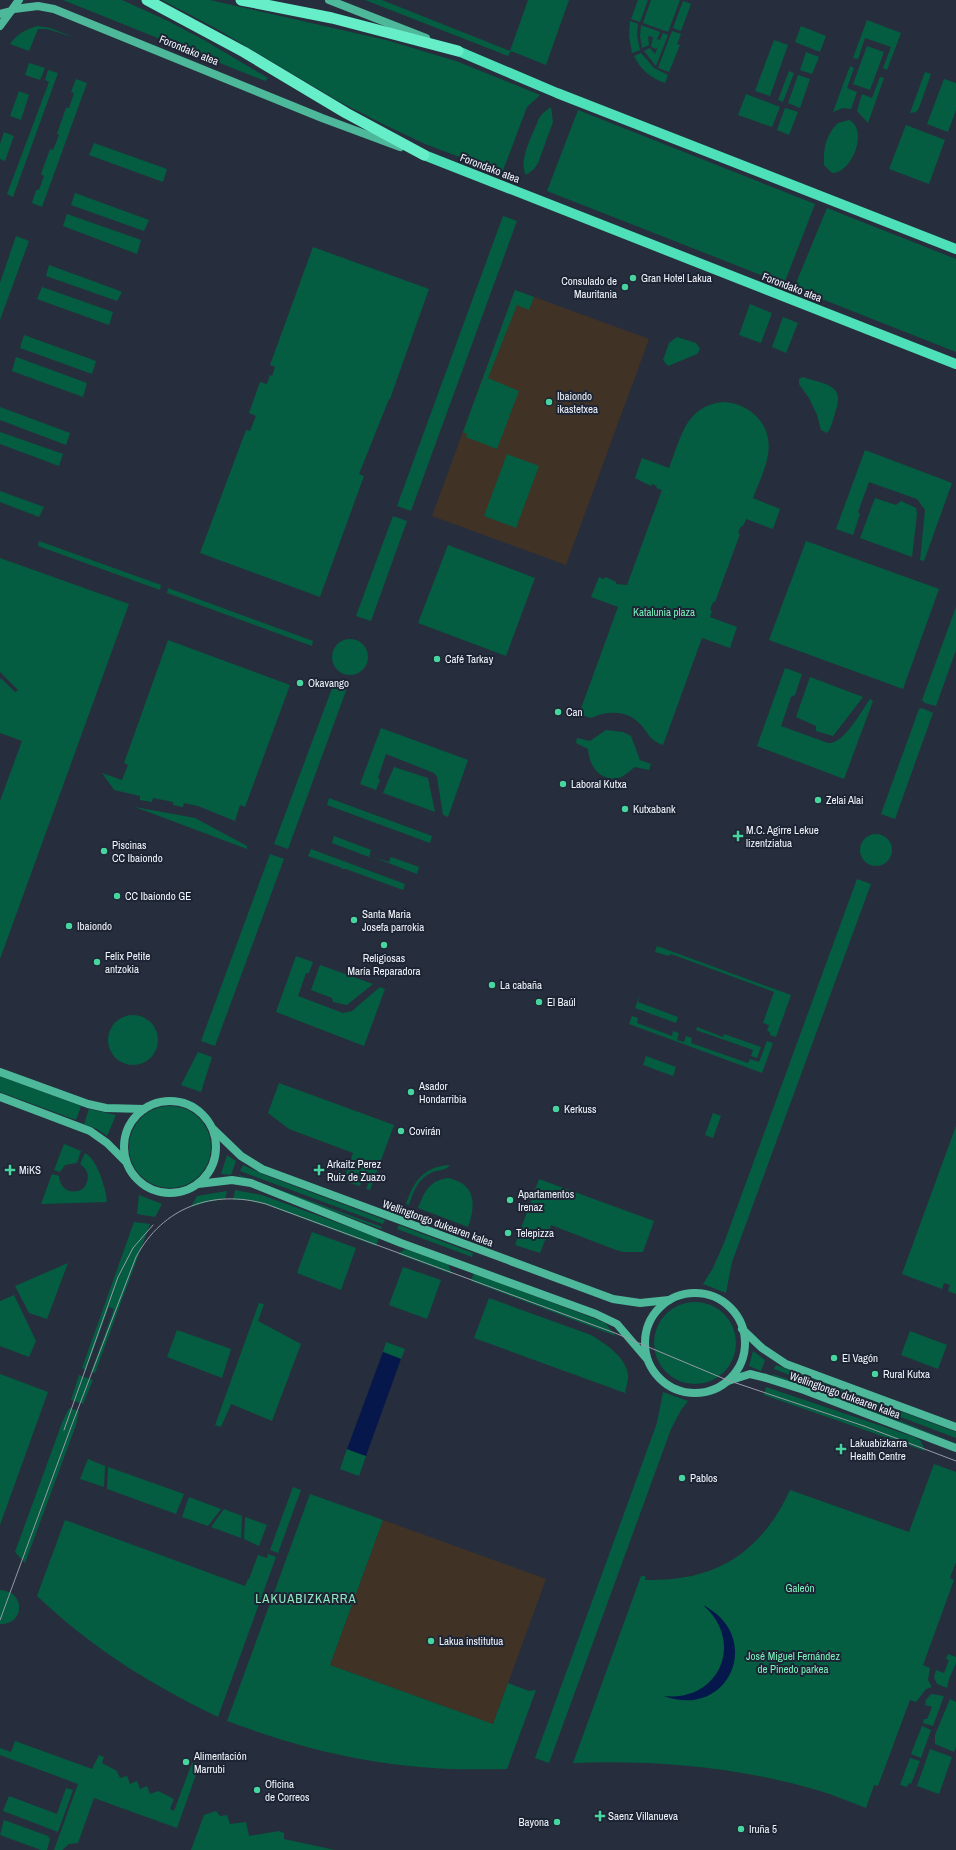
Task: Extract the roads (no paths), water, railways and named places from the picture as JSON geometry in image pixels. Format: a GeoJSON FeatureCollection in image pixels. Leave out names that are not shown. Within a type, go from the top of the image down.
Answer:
{"type":"FeatureCollection","features":[{"type":"Feature","properties":{"kind":"highway"},"geometry":{"type":"LineString","coordinates":[[147,0],[244,52],[346,113],[424,155]]}},
{"type":"Feature","properties":{"kind":"highway"},"geometry":{"type":"LineString","coordinates":[[241,0],[332,18],[458,51]]}},
{"type":"Feature","properties":{"kind":"main road"},"geometry":{"type":"LineString","coordinates":[[0,26],[19,0]]}},
{"type":"Feature","properties":{"kind":"main road"},"geometry":{"type":"LineString","coordinates":[[329,0],[956,250]]}},
{"type":"Feature","properties":{"kind":"main road","name":"Forondako atea"},"geometry":{"type":"LineString","coordinates":[[0,14],[12,10],[38,6],[54,9],[336,123],[424,155],[956,364]]}},
{"type":"Feature","properties":{"kind":"main road"},"geometry":{"type":"LineString","coordinates":[[0,1072],[88,1104],[106,1108],[144,1109],[165,1101],[187,1104],[205,1116],[213,1129],[216,1139],[215,1159],[211,1169],[198,1184]]}},
{"type":"Feature","properties":{"kind":"main road"},"geometry":{"type":"LineString","coordinates":[[0,1097],[90,1130],[108,1143],[126,1162]]}},
{"type":"Feature","properties":{"kind":"main road"},"geometry":{"type":"LineString","coordinates":[[144,1109],[133,1120],[126,1133],[124,1143],[126,1162],[131,1173],[138,1181],[156,1192],[177,1193],[198,1184],[232,1180],[251,1183],[401,1242],[596,1314],[617,1324],[648,1359],[659,1378],[674,1388],[683,1391],[706,1391],[725,1382],[737,1368],[742,1359],[744,1349],[742,1329],[734,1312],[713,1296],[691,1293],[678,1296],[669,1300],[655,1313],[647,1328],[645,1345],[648,1359]]}},
{"type":"Feature","properties":{"kind":"main road","name":"Wellingtongo dukearen kalea"},"geometry":{"type":"LineString","coordinates":[[213,1129],[245,1159],[277,1175],[613,1299],[640,1303],[669,1300]]}},
{"type":"Feature","properties":{"kind":"main road","name":"Wellingtongo dukearen kalea"},"geometry":{"type":"LineString","coordinates":[[742,1329],[762,1348],[786,1364],[956,1428]]}},
{"type":"Feature","properties":{"kind":"main road","name":"Wellingtongo dukearen kalea"},"geometry":{"type":"LineString","coordinates":[[725,1382],[750,1374],[766,1378],[804,1390],[956,1448]]}},
{"type":"Feature","properties":{"kind":"tram line"},"geometry":{"type":"LineString","coordinates":[[0,1620],[71,1427],[136,1257],[147,1240],[160,1226],[175,1214],[191,1206],[209,1201],[227,1199],[246,1200],[266,1204],[615,1333],[727,1380],[864,1426],[956,1461]]}},
{"type":"Feature","properties":{"kind":"tram line"},"geometry":{"type":"LineString","coordinates":[[64,1430],[118,1277],[133,1248],[153,1225]]}},
{"type":"Feature","properties":{"kind":"place","name":"Gran Hotel Lakua"},"geometry":{"type":"Point","coordinates":[633,278]}},
{"type":"Feature","properties":{"kind":"place","name":"Consulado de Mauritania"},"geometry":{"type":"Point","coordinates":[625,287]}},
{"type":"Feature","properties":{"kind":"place","name":"Ibaiondo ikastetxea"},"geometry":{"type":"Point","coordinates":[549,402]}},
{"type":"Feature","properties":{"kind":"place","name":"Café Tarkay"},"geometry":{"type":"Point","coordinates":[437,659]}},
{"type":"Feature","properties":{"kind":"place","name":"Okavango"},"geometry":{"type":"Point","coordinates":[300,683]}},
{"type":"Feature","properties":{"kind":"place","name":"Can"},"geometry":{"type":"Point","coordinates":[558,712]}},
{"type":"Feature","properties":{"kind":"place","name":"Laboral Kutxa"},"geometry":{"type":"Point","coordinates":[563,784]}},
{"type":"Feature","properties":{"kind":"place","name":"Zelai Alai"},"geometry":{"type":"Point","coordinates":[818,800]}},
{"type":"Feature","properties":{"kind":"place","name":"Kutxabank"},"geometry":{"type":"Point","coordinates":[625,809]}},
{"type":"Feature","properties":{"kind":"place","name":"M.C. Agirre Lekue lizentziatua"},"geometry":{"type":"Point","coordinates":[738,836]}},
{"type":"Feature","properties":{"kind":"place","name":"Piscinas CC Ibaiondo"},"geometry":{"type":"Point","coordinates":[104,851]}},
{"type":"Feature","properties":{"kind":"place","name":"CC Ibaiondo GE"},"geometry":{"type":"Point","coordinates":[117,896]}},
{"type":"Feature","properties":{"kind":"place","name":"Santa Maria Josefa parrokia"},"geometry":{"type":"Point","coordinates":[354,920]}},
{"type":"Feature","properties":{"kind":"place","name":"Ibaiondo"},"geometry":{"type":"Point","coordinates":[69,926]}},
{"type":"Feature","properties":{"kind":"place","name":"Religiosas María Reparadora"},"geometry":{"type":"Point","coordinates":[384,945]}},
{"type":"Feature","properties":{"kind":"place","name":"Felix Petite antzokia"},"geometry":{"type":"Point","coordinates":[97,962]}},
{"type":"Feature","properties":{"kind":"place","name":"La cabaña"},"geometry":{"type":"Point","coordinates":[492,985]}},
{"type":"Feature","properties":{"kind":"place","name":"El Baúl"},"geometry":{"type":"Point","coordinates":[539,1002]}},
{"type":"Feature","properties":{"kind":"place","name":"Asador Hondarribia"},"geometry":{"type":"Point","coordinates":[411,1092]}},
{"type":"Feature","properties":{"kind":"place","name":"Kerkuss"},"geometry":{"type":"Point","coordinates":[556,1109]}},
{"type":"Feature","properties":{"kind":"place","name":"Covirán"},"geometry":{"type":"Point","coordinates":[401,1131]}},
{"type":"Feature","properties":{"kind":"place","name":"MiKS"},"geometry":{"type":"Point","coordinates":[10,1170]}},
{"type":"Feature","properties":{"kind":"place","name":"Arkaitz Perez Ruiz de Zuazo"},"geometry":{"type":"Point","coordinates":[319,1170]}},
{"type":"Feature","properties":{"kind":"place","name":"Apartamentos Irenaz"},"geometry":{"type":"Point","coordinates":[510,1200]}},
{"type":"Feature","properties":{"kind":"place","name":"Telepizza"},"geometry":{"type":"Point","coordinates":[508,1233]}},
{"type":"Feature","properties":{"kind":"place","name":"El Vagón"},"geometry":{"type":"Point","coordinates":[834,1358]}},
{"type":"Feature","properties":{"kind":"place","name":"Rural Kutxa"},"geometry":{"type":"Point","coordinates":[875,1374]}},
{"type":"Feature","properties":{"kind":"place","name":"Lakuabizkarra Health Centre"},"geometry":{"type":"Point","coordinates":[841,1449]}},
{"type":"Feature","properties":{"kind":"place","name":"Pablos"},"geometry":{"type":"Point","coordinates":[682,1478]}},
{"type":"Feature","properties":{"kind":"place","name":"Lakua institutua"},"geometry":{"type":"Point","coordinates":[431,1641]}},
{"type":"Feature","properties":{"kind":"place","name":"Alimentación Marrubi"},"geometry":{"type":"Point","coordinates":[186,1762]}},
{"type":"Feature","properties":{"kind":"place","name":"Oficina de Correos"},"geometry":{"type":"Point","coordinates":[257,1790]}},
{"type":"Feature","properties":{"kind":"place","name":"Saenz Villanueva"},"geometry":{"type":"Point","coordinates":[600,1816]}},
{"type":"Feature","properties":{"kind":"place","name":"Bayona"},"geometry":{"type":"Point","coordinates":[557,1822]}},
{"type":"Feature","properties":{"kind":"place","name":"Iruña 5"},"geometry":{"type":"Point","coordinates":[741,1829]}},
{"type":"Feature","properties":{"kind":"district","name":"LAKUABIZKARRA"},"geometry":{"type":"Point","coordinates":[306,1598]}},
{"type":"Feature","properties":{"kind":"park label","name":"Katalunia plaza"},"geometry":{"type":"Point","coordinates":[664,612]}},
{"type":"Feature","properties":{"kind":"park label","name":"Galeón"},"geometry":{"type":"Point","coordinates":[800,1588]}},
{"type":"Feature","properties":{"kind":"park label","name":"José Miguel Fernández de Pinedo parkea"},"geometry":{"type":"Point","coordinates":[793,1662]}}]}
